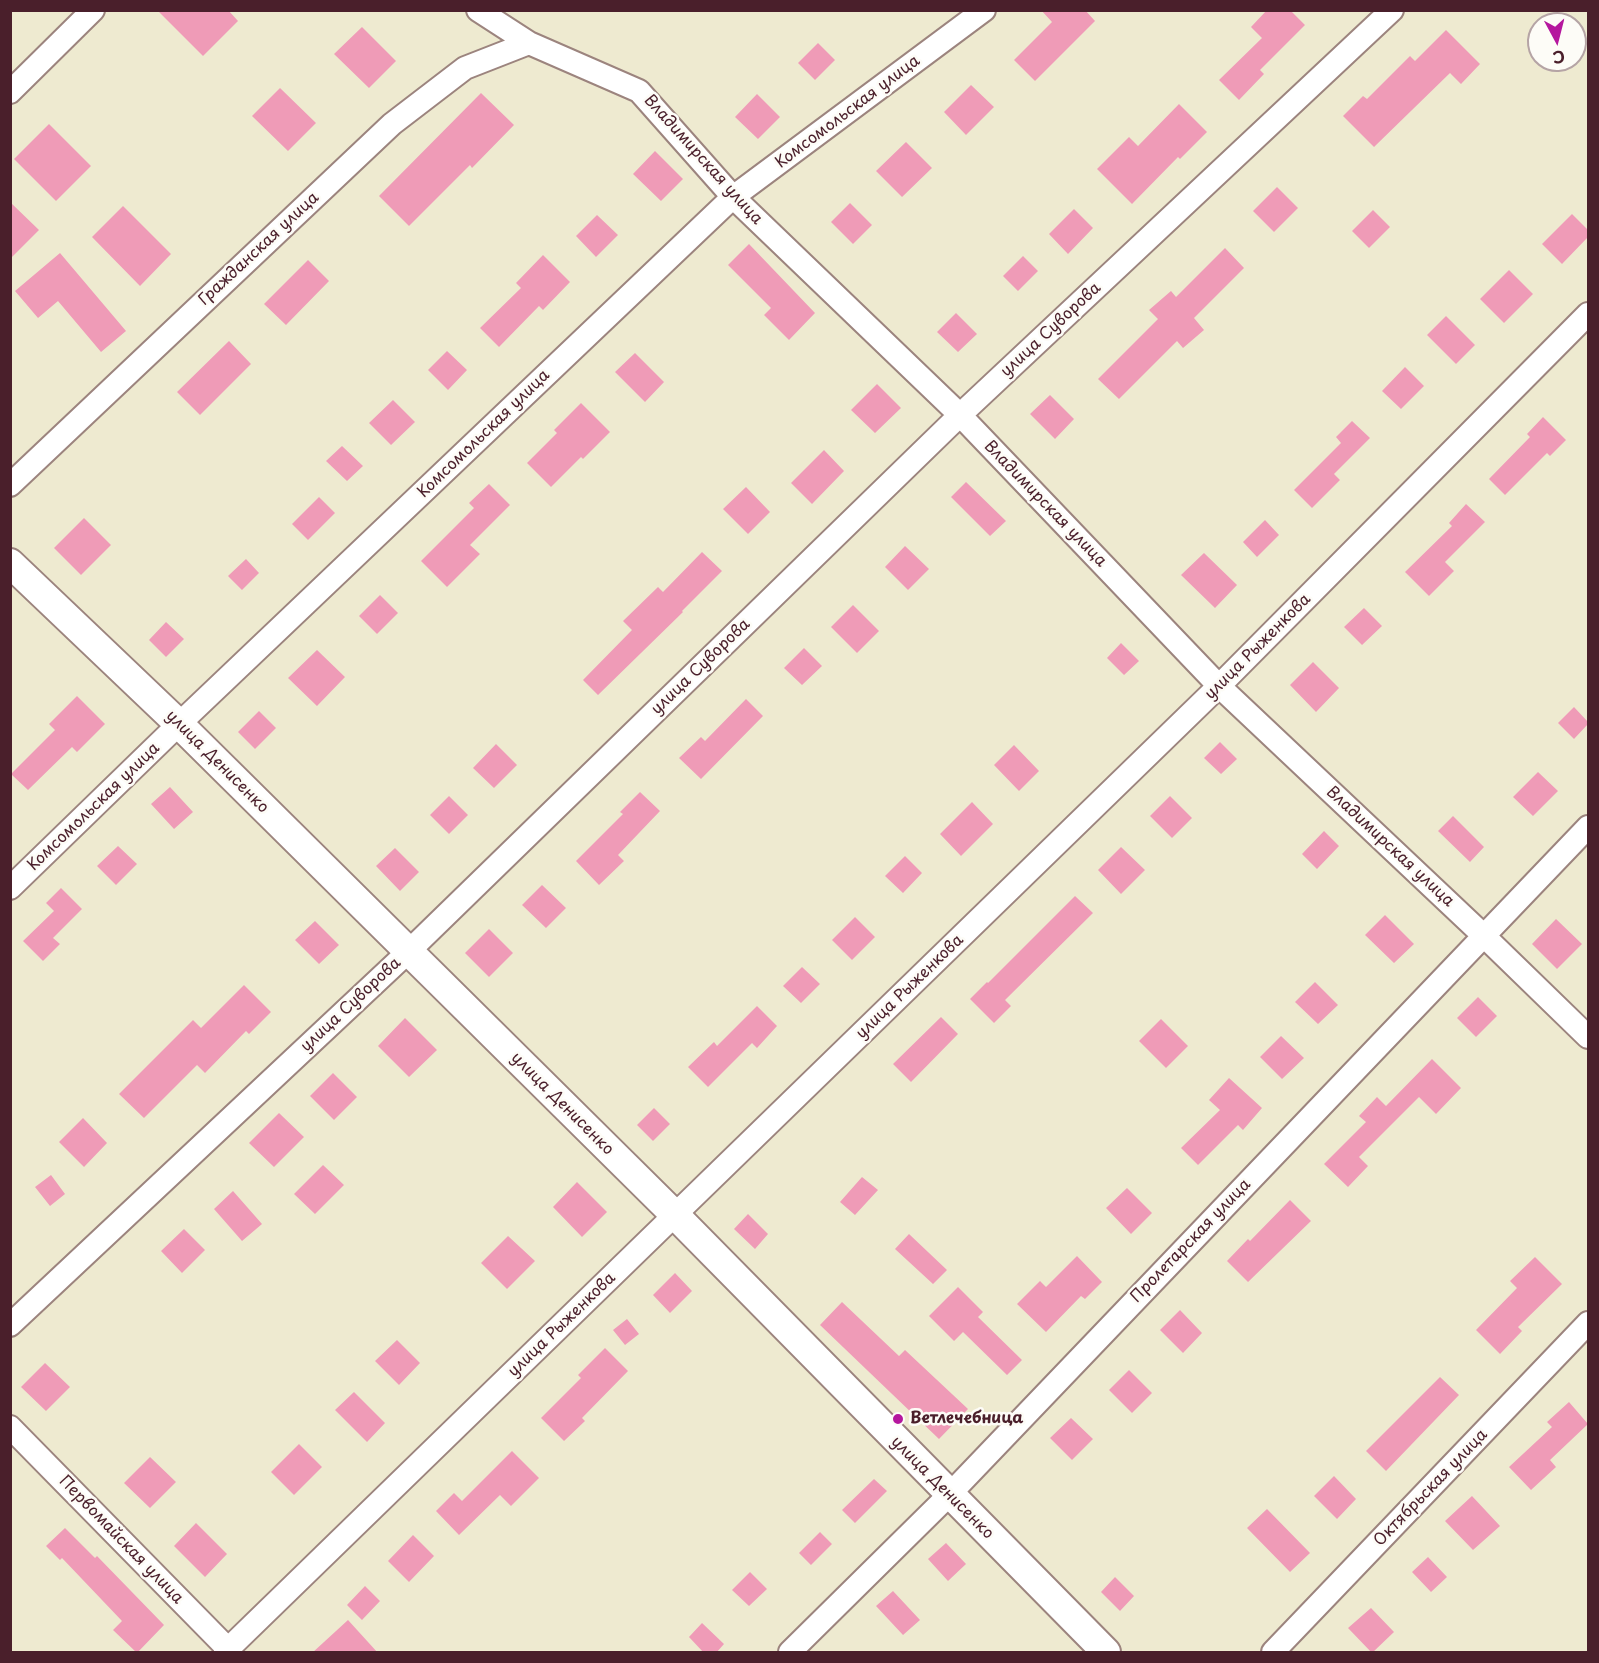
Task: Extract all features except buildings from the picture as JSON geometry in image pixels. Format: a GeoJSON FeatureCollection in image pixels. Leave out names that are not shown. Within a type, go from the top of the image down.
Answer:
{"type":"FeatureCollection","features":[{"type":"Feature","properties":{"kind":"street"},"geometry":{"type":"LineString","coordinates":[[10,92],[93,10]]}},
{"type":"Feature","properties":{"kind":"street","name":"Владимирская улица"},"geometry":{"type":"LineString","coordinates":[[478,10],[529,43],[639,91],[733,197],[960,415],[1219,686],[1588,1037]]}},
{"type":"Feature","properties":{"kind":"street","name":"Комсомольская улица"},"geometry":{"type":"LineString","coordinates":[[10,888],[733,197],[984,10]]}},
{"type":"Feature","properties":{"kind":"street","name":"улица Суворова"},"geometry":{"type":"LineString","coordinates":[[10,1325],[408,952],[960,415],[1392,10]]}},
{"type":"Feature","properties":{"kind":"street","name":"Гражданская улица"},"geometry":{"type":"LineString","coordinates":[[10,485],[392,124],[465,68],[529,43]]}},
{"type":"Feature","properties":{"kind":"street","name":"улица Рыженкова"},"geometry":{"type":"LineString","coordinates":[[228,1652],[1219,686],[1588,314]]}},
{"type":"Feature","properties":{"kind":"street","name":"улица Денисенко"},"geometry":{"type":"LineString","coordinates":[[10,563],[179,724],[675,1215],[1106,1653]]}},
{"type":"Feature","properties":{"kind":"street","name":"Пролетарская улица"},"geometry":{"type":"LineString","coordinates":[[790,1653],[949,1495],[1588,826]]}},
{"type":"Feature","properties":{"kind":"street","name":"Октябрьская улица"},"geometry":{"type":"LineString","coordinates":[[1273,1653],[1588,1323]]}},
{"type":"Feature","properties":{"kind":"street","name":"Первомайская улица"},"geometry":{"type":"LineString","coordinates":[[10,1428],[228,1652]]}},
{"type":"Feature","properties":{"kind":"place","name":"Ветлечебница"},"geometry":{"type":"Point","coordinates":[898,1419]}}]}
